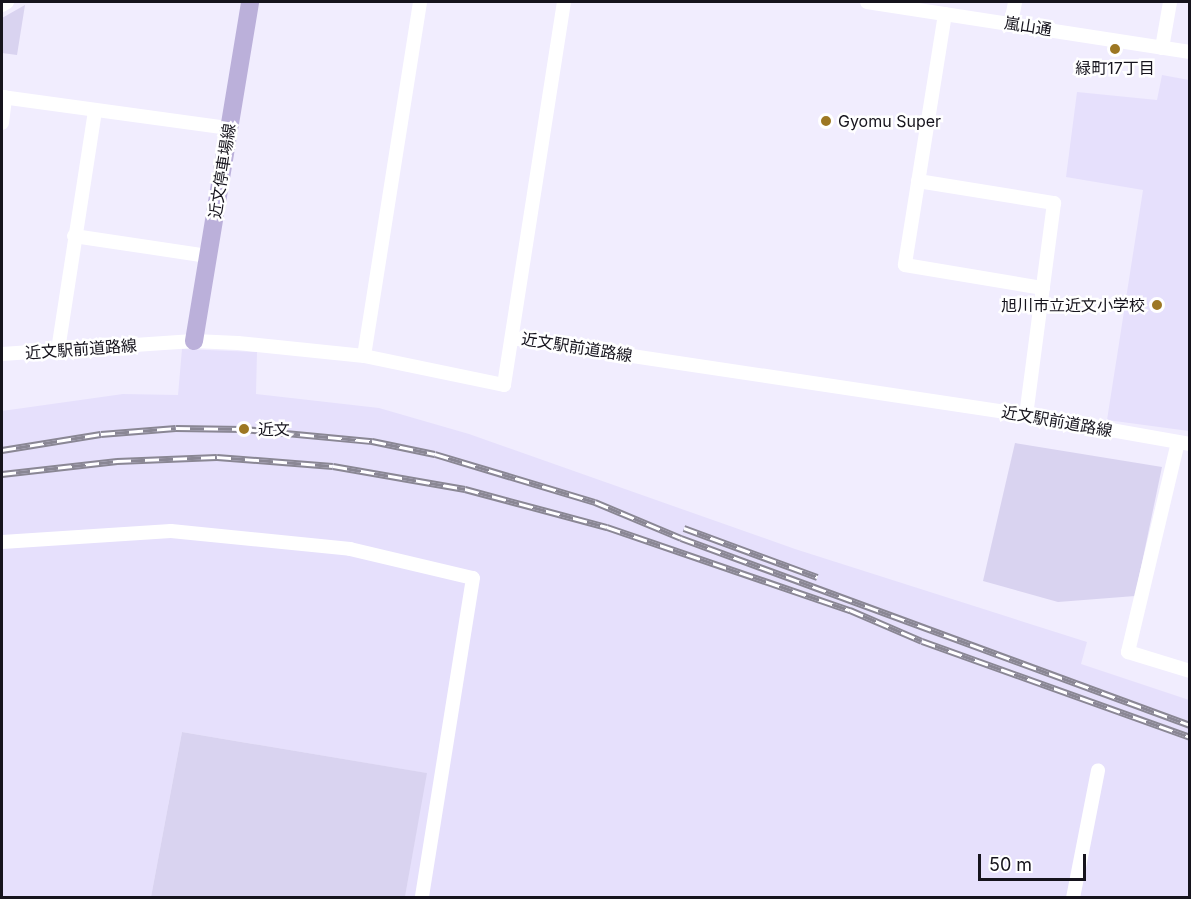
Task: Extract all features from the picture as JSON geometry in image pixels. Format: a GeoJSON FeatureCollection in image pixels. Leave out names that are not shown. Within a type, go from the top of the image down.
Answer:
{"type":"FeatureCollection","features":[{"type":"Feature","properties":{"kind":"main road","name":"近文停車場線"},"geometry":{"type":"LineString","coordinates":[[194,341],[250,2]]}},
{"type":"Feature","properties":{"kind":"street"},"geometry":{"type":"LineString","coordinates":[[2,5],[7,2]]}},
{"type":"Feature","properties":{"kind":"street"},"geometry":{"type":"LineString","coordinates":[[364,356],[420,2]]}},
{"type":"Feature","properties":{"kind":"street"},"geometry":{"type":"LineString","coordinates":[[512,338],[564,2]]}},
{"type":"Feature","properties":{"kind":"street","name":"嵐山通"},"geometry":{"type":"LineString","coordinates":[[867,2],[1190,52]]}},
{"type":"Feature","properties":{"kind":"street"},"geometry":{"type":"LineString","coordinates":[[1011,23],[1015,2]]}},
{"type":"Feature","properties":{"kind":"street"},"geometry":{"type":"LineString","coordinates":[[1162,48],[1170,2]]}},
{"type":"Feature","properties":{"kind":"street"},"geometry":{"type":"LineString","coordinates":[[945,14],[905,265],[1043,288]]}},
{"type":"Feature","properties":{"kind":"street"},"geometry":{"type":"LineString","coordinates":[[2,123],[3,97],[229,128]]}},
{"type":"Feature","properties":{"kind":"street"},"geometry":{"type":"LineString","coordinates":[[58,350],[95,111]]}},
{"type":"Feature","properties":{"kind":"street"},"geometry":{"type":"LineString","coordinates":[[918,181],[1054,203],[1026,415]]}},
{"type":"Feature","properties":{"kind":"street"},"geometry":{"type":"LineString","coordinates":[[74,236],[208,256]]}},
{"type":"Feature","properties":{"kind":"street","name":"近文駅前道路線"},"geometry":{"type":"LineString","coordinates":[[2,354],[194,341],[364,356],[504,385],[512,338],[1026,415],[1184,443]]}},
{"type":"Feature","properties":{"kind":"street"},"geometry":{"type":"LineString","coordinates":[[1184,443],[1128,652],[1190,671]]}},
{"type":"Feature","properties":{"kind":"street"},"geometry":{"type":"LineString","coordinates":[[2,542],[171,531],[350,549],[473,578],[422,897]]}},
{"type":"Feature","properties":{"kind":"street"},"geometry":{"type":"LineString","coordinates":[[1073,897],[1098,770]]}},
{"type":"Feature","properties":{"kind":"shaded area"},"geometry":{"type":"Polygon","coordinates":[[[25,5],[17,55],[2,53],[2,18],[25,5]]]}},
{"type":"Feature","properties":{"kind":"shaded area","name":"旭川市立近文小学校"},"geometry":{"type":"Polygon","coordinates":[[[1162,75],[1189,80],[1189,431],[1107,420],[1143,190],[1066,177],[1077,92],[1157,100],[1162,75]]]}},
{"type":"Feature","properties":{"kind":"shaded area"},"geometry":{"type":"Polygon","coordinates":[[[182,349],[257,352],[256,394],[379,408],[469,434],[795,549],[1087,642],[1081,664],[1189,700],[1189,897],[405,897],[426,773],[182,732],[151,897],[2,898],[2,411],[123,394],[178,395],[182,349]]]}},
{"type":"Feature","properties":{"kind":"shaded area"},"geometry":{"type":"Polygon","coordinates":[[[1015,443],[1162,467],[1135,596],[1058,602],[983,581],[1015,443]]]}},
{"type":"Feature","properties":{"kind":"shaded area"},"geometry":{"type":"Polygon","coordinates":[[[182,732],[427,773],[405,897],[151,897],[182,732]]]}},
{"type":"Feature","properties":{"kind":"railway"},"geometry":{"type":"LineString","coordinates":[[2,450],[101,434],[176,428],[244,429],[372,441],[435,454],[595,502],[681,538],[1190,725]]}},
{"type":"Feature","properties":{"kind":"railway"},"geometry":{"type":"LineString","coordinates":[[2,474],[117,461],[217,457],[333,466],[465,489],[607,527],[850,610],[922,641],[1190,737]]}},
{"type":"Feature","properties":{"kind":"railway"},"geometry":{"type":"LineString","coordinates":[[684,528],[817,577]]}},
{"type":"Feature","properties":{"kind":"place","name":"緑町17丁目"},"geometry":{"type":"Point","coordinates":[1115,49]}},
{"type":"Feature","properties":{"kind":"place","name":"Gyomu Super"},"geometry":{"type":"Point","coordinates":[826,121]}},
{"type":"Feature","properties":{"kind":"place","name":"旭川市立近文小学校"},"geometry":{"type":"Point","coordinates":[1157,305]}},
{"type":"Feature","properties":{"kind":"place","name":"近文"},"geometry":{"type":"Point","coordinates":[244,429]}}]}
